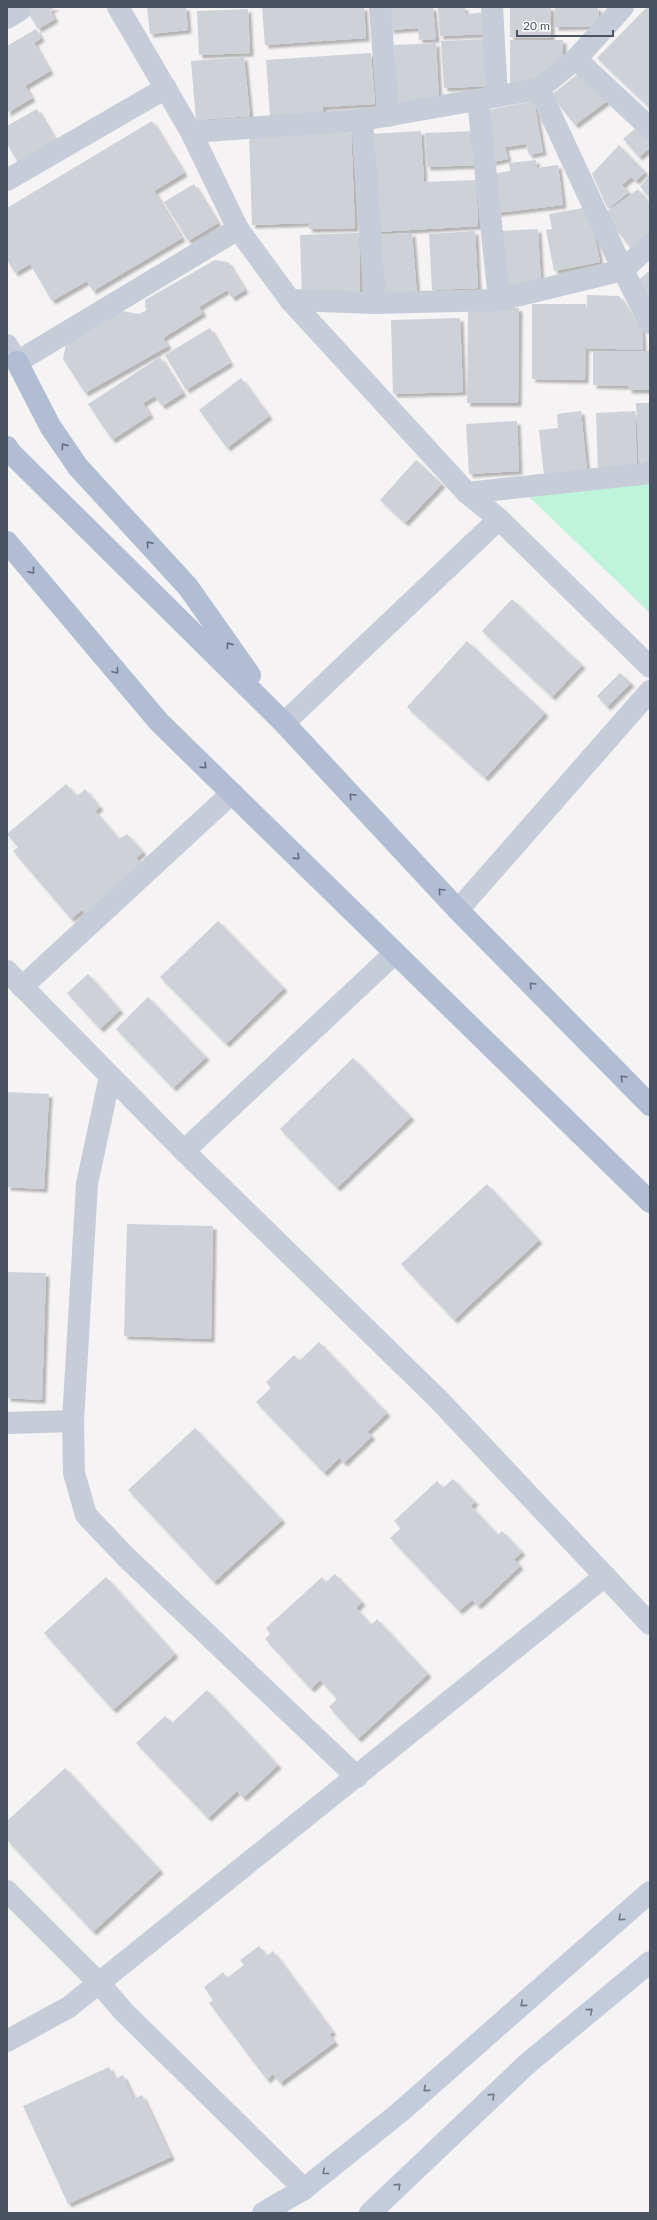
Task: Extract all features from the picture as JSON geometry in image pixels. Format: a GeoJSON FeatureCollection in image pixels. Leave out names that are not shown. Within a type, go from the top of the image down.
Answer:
{"type":"FeatureCollection","features":[{"type":"Feature","properties":{"kind":"main road"},"geometry":{"type":"LineString","coordinates":[[12,354],[50,426],[78,467],[188,587],[284,723]]}},
{"type":"Feature","properties":{"kind":"main road"},"geometry":{"type":"LineString","coordinates":[[7,447],[11,453],[284,723],[458,910],[650,1105]]}},
{"type":"Feature","properties":{"kind":"main road"},"geometry":{"type":"LineString","coordinates":[[7,542],[159,722],[650,1202]]}},
{"type":"Feature","properties":{"kind":"main road"},"geometry":{"type":"LineString","coordinates":[[263,2213],[304,2189],[399,2113],[650,1892]]}},
{"type":"Feature","properties":{"kind":"main road"},"geometry":{"type":"LineString","coordinates":[[370,2213],[526,2064],[650,1962]]}},
{"type":"Feature","properties":{"kind":"street"},"geometry":{"type":"LineString","coordinates":[[118,7],[191,132],[238,229],[290,300],[467,493],[499,519],[650,667]]}},
{"type":"Feature","properties":{"kind":"street"},"geometry":{"type":"LineString","coordinates":[[380,7],[388,116]]}},
{"type":"Feature","properties":{"kind":"street"},"geometry":{"type":"LineString","coordinates":[[492,7],[487,98],[499,300]]}},
{"type":"Feature","properties":{"kind":"street"},"geometry":{"type":"LineString","coordinates":[[191,132],[362,120],[539,90],[576,59],[623,7]]}},
{"type":"Feature","properties":{"kind":"street"},"geometry":{"type":"LineString","coordinates":[[576,59],[650,128]]}},
{"type":"Feature","properties":{"kind":"street"},"geometry":{"type":"LineString","coordinates":[[7,180],[166,88]]}},
{"type":"Feature","properties":{"kind":"street"},"geometry":{"type":"LineString","coordinates":[[539,90],[623,270],[650,323]]}},
{"type":"Feature","properties":{"kind":"street"},"geometry":{"type":"LineString","coordinates":[[362,120],[375,303]]}},
{"type":"Feature","properties":{"kind":"street"},"geometry":{"type":"LineString","coordinates":[[12,354],[238,229]]}},
{"type":"Feature","properties":{"kind":"street"},"geometry":{"type":"LineString","coordinates":[[290,300],[375,303],[499,300],[623,270],[650,246]]}},
{"type":"Feature","properties":{"kind":"street"},"geometry":{"type":"LineString","coordinates":[[467,493],[650,473]]}},
{"type":"Feature","properties":{"kind":"street"},"geometry":{"type":"LineString","coordinates":[[284,723],[499,519]]}},
{"type":"Feature","properties":{"kind":"street"},"geometry":{"type":"LineString","coordinates":[[458,910],[650,692]]}},
{"type":"Feature","properties":{"kind":"street"},"geometry":{"type":"LineString","coordinates":[[22,987],[232,793]]}},
{"type":"Feature","properties":{"kind":"street"},"geometry":{"type":"LineString","coordinates":[[184,1151],[395,953]]}},
{"type":"Feature","properties":{"kind":"street"},"geometry":{"type":"LineString","coordinates":[[7,971],[184,1151],[439,1400],[650,1624]]}},
{"type":"Feature","properties":{"kind":"street"},"geometry":{"type":"LineString","coordinates":[[110,1076],[87,1184],[73,1421],[74,1473],[86,1515],[126,1557],[357,1777]]}},
{"type":"Feature","properties":{"kind":"street"},"geometry":{"type":"LineString","coordinates":[[7,1423],[73,1421]]}},
{"type":"Feature","properties":{"kind":"street"},"geometry":{"type":"LineString","coordinates":[[7,2041],[69,2007],[357,1777],[605,1576]]}},
{"type":"Feature","properties":{"kind":"street"},"geometry":{"type":"LineString","coordinates":[[7,1891],[99,1983],[124,2012],[304,2189]]}},
{"type":"Feature","properties":{"kind":"green space"},"geometry":{"type":"Polygon","coordinates":[[[650,483],[650,613],[524,492],[650,483]]]}},
{"type":"Feature","properties":{"kind":"building"},"geometry":{"type":"Polygon","coordinates":[[[25,7],[56,7],[50,10],[55,19],[38,29],[25,7]]]}},
{"type":"Feature","properties":{"kind":"building"},"geometry":{"type":"Polygon","coordinates":[[[147,7],[186,7],[188,30],[150,34],[147,7]]]}},
{"type":"Feature","properties":{"kind":"building"},"geometry":{"type":"Polygon","coordinates":[[[262,7],[364,7],[366,38],[265,45],[262,7]]]}},
{"type":"Feature","properties":{"kind":"building"},"geometry":{"type":"Polygon","coordinates":[[[388,7],[433,7],[436,39],[419,40],[418,28],[390,30],[388,7]]]}},
{"type":"Feature","properties":{"kind":"building"},"geometry":{"type":"Polygon","coordinates":[[[438,7],[465,7],[465,14],[488,12],[490,34],[440,36],[438,7]]]}},
{"type":"Feature","properties":{"kind":"building"},"geometry":{"type":"Polygon","coordinates":[[[510,7],[551,7],[551,38],[510,37],[510,7]]]}},
{"type":"Feature","properties":{"kind":"building"},"geometry":{"type":"Polygon","coordinates":[[[555,7],[598,7],[599,26],[555,27],[555,7]]]}},
{"type":"Feature","properties":{"kind":"building"},"geometry":{"type":"Polygon","coordinates":[[[647,7],[650,7],[650,108],[597,58],[647,7]]]}},
{"type":"Feature","properties":{"kind":"building"},"geometry":{"type":"Polygon","coordinates":[[[248,9],[250,53],[199,55],[197,11],[248,9]]]}},
{"type":"Feature","properties":{"kind":"building"},"geometry":{"type":"Polygon","coordinates":[[[36,29],[41,38],[34,43],[50,71],[25,86],[32,98],[7,113],[7,46],[36,29]]]}},
{"type":"Feature","properties":{"kind":"building"},"geometry":{"type":"Polygon","coordinates":[[[489,39],[491,86],[444,88],[441,41],[489,39]]]}},
{"type":"Feature","properties":{"kind":"building"},"geometry":{"type":"Polygon","coordinates":[[[510,40],[563,40],[563,63],[532,88],[510,88],[510,40]]]}},
{"type":"Feature","properties":{"kind":"building"},"geometry":{"type":"Polygon","coordinates":[[[436,43],[439,101],[396,103],[394,45],[436,43]]]}},
{"type":"Feature","properties":{"kind":"building"},"geometry":{"type":"Polygon","coordinates":[[[371,53],[375,104],[323,107],[323,112],[270,116],[266,60],[371,53]]]}},
{"type":"Feature","properties":{"kind":"building"},"geometry":{"type":"Polygon","coordinates":[[[244,57],[250,116],[196,120],[191,61],[244,57]]]}},
{"type":"Feature","properties":{"kind":"building"},"geometry":{"type":"Polygon","coordinates":[[[583,70],[607,101],[575,125],[551,95],[583,70]]]}},
{"type":"Feature","properties":{"kind":"building"},"geometry":{"type":"Polygon","coordinates":[[[534,101],[543,152],[529,155],[526,144],[505,147],[508,159],[492,162],[482,111],[534,101]]]}},
{"type":"Feature","properties":{"kind":"building"},"geometry":{"type":"Polygon","coordinates":[[[37,109],[59,146],[21,168],[7,144],[7,126],[37,109]]]}},
{"type":"Feature","properties":{"kind":"building"},"geometry":{"type":"Polygon","coordinates":[[[152,121],[184,173],[154,191],[182,238],[93,291],[87,281],[52,301],[30,264],[15,273],[7,260],[7,208],[152,121]]]}},
{"type":"Feature","properties":{"kind":"building"},"geometry":{"type":"Polygon","coordinates":[[[638,126],[650,140],[650,148],[639,157],[623,139],[638,126]]]}},
{"type":"Feature","properties":{"kind":"building"},"geometry":{"type":"Polygon","coordinates":[[[351,129],[355,228],[309,229],[308,223],[252,225],[249,132],[351,129]]]}},
{"type":"Feature","properties":{"kind":"building"},"geometry":{"type":"Polygon","coordinates":[[[421,131],[424,182],[476,180],[478,226],[376,232],[370,134],[421,131]]]}},
{"type":"Feature","properties":{"kind":"building"},"geometry":{"type":"Polygon","coordinates":[[[476,131],[478,165],[427,167],[425,133],[476,131]]]}},
{"type":"Feature","properties":{"kind":"building"},"geometry":{"type":"Polygon","coordinates":[[[619,145],[645,172],[636,181],[631,177],[622,185],[629,192],[608,209],[592,174],[619,145]]]}},
{"type":"Feature","properties":{"kind":"building"},"geometry":{"type":"Polygon","coordinates":[[[536,160],[537,168],[558,165],[563,205],[495,213],[490,174],[510,171],[509,163],[536,160]]]}},
{"type":"Feature","properties":{"kind":"building"},"geometry":{"type":"Polygon","coordinates":[[[650,175],[650,199],[640,186],[650,175]]]}},
{"type":"Feature","properties":{"kind":"building"},"geometry":{"type":"Polygon","coordinates":[[[194,184],[218,223],[188,241],[164,202],[194,184]]]}},
{"type":"Feature","properties":{"kind":"building"},"geometry":{"type":"Polygon","coordinates":[[[638,189],[650,205],[650,239],[633,251],[604,214],[638,189]]]}},
{"type":"Feature","properties":{"kind":"building"},"geometry":{"type":"Polygon","coordinates":[[[589,207],[600,262],[554,271],[546,230],[552,229],[549,214],[589,207]]]}},
{"type":"Feature","properties":{"kind":"building"},"geometry":{"type":"Polygon","coordinates":[[[538,229],[541,284],[504,286],[501,231],[538,229]]]}},
{"type":"Feature","properties":{"kind":"building"},"geometry":{"type":"Polygon","coordinates":[[[475,231],[478,288],[432,290],[429,234],[475,231]]]}},
{"type":"Feature","properties":{"kind":"building"},"geometry":{"type":"Polygon","coordinates":[[[359,233],[360,294],[302,295],[300,235],[359,233]]]}},
{"type":"Feature","properties":{"kind":"building"},"geometry":{"type":"Polygon","coordinates":[[[412,233],[417,295],[381,297],[377,235],[412,233]]]}},
{"type":"Feature","properties":{"kind":"building"},"geometry":{"type":"Polygon","coordinates":[[[215,260],[228,262],[245,290],[232,298],[227,290],[199,307],[203,313],[163,338],[168,346],[85,393],[63,359],[66,344],[122,311],[138,314],[146,311],[145,300],[215,260]]]}},
{"type":"Feature","properties":{"kind":"building"},"geometry":{"type":"Polygon","coordinates":[[[650,270],[650,308],[632,286],[650,270]]]}},
{"type":"Feature","properties":{"kind":"building"},"geometry":{"type":"Polygon","coordinates":[[[587,295],[619,296],[642,330],[643,350],[586,348],[587,295]]]}},
{"type":"Feature","properties":{"kind":"building"},"geometry":{"type":"Polygon","coordinates":[[[532,304],[586,304],[585,380],[532,379],[532,304]]]}},
{"type":"Feature","properties":{"kind":"building"},"geometry":{"type":"Polygon","coordinates":[[[468,308],[519,308],[518,403],[467,403],[468,308]]]}},
{"type":"Feature","properties":{"kind":"building"},"geometry":{"type":"Polygon","coordinates":[[[460,318],[463,392],[393,394],[391,320],[460,318]]]}},
{"type":"Feature","properties":{"kind":"building"},"geometry":{"type":"Polygon","coordinates":[[[210,328],[230,363],[186,390],[165,355],[210,328]]]}},
{"type":"Feature","properties":{"kind":"building"},"geometry":{"type":"Polygon","coordinates":[[[593,351],[650,351],[650,390],[628,390],[629,386],[593,385],[593,351]]]}},
{"type":"Feature","properties":{"kind":"building"},"geometry":{"type":"Polygon","coordinates":[[[160,357],[183,393],[162,406],[155,396],[143,403],[150,415],[112,440],[88,404],[160,357]]]}},
{"type":"Feature","properties":{"kind":"building"},"geometry":{"type":"Polygon","coordinates":[[[241,378],[269,416],[227,448],[199,410],[241,378]]]}},
{"type":"Feature","properties":{"kind":"building"},"geometry":{"type":"Polygon","coordinates":[[[636,403],[650,403],[650,461],[639,462],[636,403]]]}},
{"type":"Feature","properties":{"kind":"building"},"geometry":{"type":"Polygon","coordinates":[[[581,411],[587,471],[544,475],[539,430],[558,428],[557,414],[581,411]]]}},
{"type":"Feature","properties":{"kind":"building"},"geometry":{"type":"Polygon","coordinates":[[[635,411],[637,471],[598,472],[596,413],[635,411]]]}},
{"type":"Feature","properties":{"kind":"building"},"geometry":{"type":"Polygon","coordinates":[[[517,421],[519,471],[469,474],[466,424],[517,421]]]}},
{"type":"Feature","properties":{"kind":"building"},"geometry":{"type":"Polygon","coordinates":[[[416,460],[442,484],[405,523],[380,500],[416,460]]]}},
{"type":"Feature","properties":{"kind":"building"},"geometry":{"type":"Polygon","coordinates":[[[512,599],[582,665],[552,697],[482,631],[512,599]]]}},
{"type":"Feature","properties":{"kind":"building"},"geometry":{"type":"Polygon","coordinates":[[[467,641],[545,713],[485,778],[407,707],[467,641]]]}},
{"type":"Feature","properties":{"kind":"building"},"geometry":{"type":"Polygon","coordinates":[[[620,673],[631,683],[607,707],[597,696],[620,673]]]}},
{"type":"Feature","properties":{"kind":"building"},"geometry":{"type":"Polygon","coordinates":[[[66,784],[77,796],[85,789],[100,807],[95,811],[119,839],[127,834],[143,852],[136,858],[145,869],[88,917],[82,910],[71,919],[13,851],[18,847],[7,834],[66,784]]]}},
{"type":"Feature","properties":{"kind":"building"},"geometry":{"type":"Polygon","coordinates":[[[218,921],[284,988],[226,1044],[160,977],[218,921]]]}},
{"type":"Feature","properties":{"kind":"building"},"geometry":{"type":"Polygon","coordinates":[[[88,974],[120,1010],[100,1029],[67,993],[88,974]]]}},
{"type":"Feature","properties":{"kind":"building"},"geometry":{"type":"Polygon","coordinates":[[[148,997],[206,1057],[173,1088],[116,1029],[148,997]]]}},
{"type":"Feature","properties":{"kind":"building"},"geometry":{"type":"Polygon","coordinates":[[[353,1058],[411,1117],[337,1188],[280,1129],[353,1058]]]}},
{"type":"Feature","properties":{"kind":"building"},"geometry":{"type":"Polygon","coordinates":[[[7,1092],[49,1094],[44,1189],[7,1187],[7,1092]]]}},
{"type":"Feature","properties":{"kind":"building"},"geometry":{"type":"Polygon","coordinates":[[[487,1184],[539,1240],[454,1320],[401,1264],[487,1184]]]}},
{"type":"Feature","properties":{"kind":"building"},"geometry":{"type":"Polygon","coordinates":[[[127,1224],[213,1226],[211,1339],[124,1336],[127,1224]]]}},
{"type":"Feature","properties":{"kind":"building"},"geometry":{"type":"Polygon","coordinates":[[[7,1272],[46,1273],[42,1400],[7,1398],[7,1272]]]}},
{"type":"Feature","properties":{"kind":"building"},"geometry":{"type":"Polygon","coordinates":[[[319,1342],[387,1413],[367,1432],[372,1436],[344,1463],[339,1458],[324,1473],[256,1402],[271,1388],[266,1382],[294,1355],[299,1361],[319,1342]]]}},
{"type":"Feature","properties":{"kind":"building"},"geometry":{"type":"Polygon","coordinates":[[[195,1428],[282,1520],[214,1582],[128,1490],[195,1428]]]}},
{"type":"Feature","properties":{"kind":"building"},"geometry":{"type":"Polygon","coordinates":[[[453,1479],[475,1502],[471,1506],[498,1535],[502,1531],[522,1552],[514,1559],[520,1566],[478,1606],[472,1600],[459,1611],[390,1538],[401,1528],[394,1521],[437,1481],[443,1488],[453,1479]]]}},
{"type":"Feature","properties":{"kind":"building"},"geometry":{"type":"Polygon","coordinates":[[[335,1574],[362,1602],[356,1608],[371,1625],[377,1619],[428,1674],[358,1739],[329,1707],[337,1699],[320,1680],[311,1689],[265,1639],[270,1634],[266,1628],[322,1577],[326,1582],[335,1574]]]}},
{"type":"Feature","properties":{"kind":"building"},"geometry":{"type":"Polygon","coordinates":[[[106,1577],[175,1654],[113,1710],[44,1633],[106,1577]]]}},
{"type":"Feature","properties":{"kind":"building"},"geometry":{"type":"Polygon","coordinates":[[[207,1690],[278,1765],[243,1798],[237,1791],[208,1818],[136,1743],[165,1716],[172,1723],[207,1690]]]}},
{"type":"Feature","properties":{"kind":"building"},"geometry":{"type":"Polygon","coordinates":[[[65,1768],[160,1870],[93,1932],[7,1840],[7,1821],[65,1768]]]}},
{"type":"Feature","properties":{"kind":"building"},"geometry":{"type":"Polygon","coordinates":[[[259,1946],[267,1956],[273,1951],[333,2032],[329,2034],[335,2042],[280,2083],[273,2074],[267,2080],[209,2003],[213,2000],[204,1987],[223,1972],[227,1978],[244,1965],[240,1960],[259,1946]]]}},
{"type":"Feature","properties":{"kind":"building"},"geometry":{"type":"Polygon","coordinates":[[[109,2067],[115,2079],[123,2075],[134,2099],[142,2095],[171,2157],[68,2204],[23,2106],[109,2067]]]}}]}
